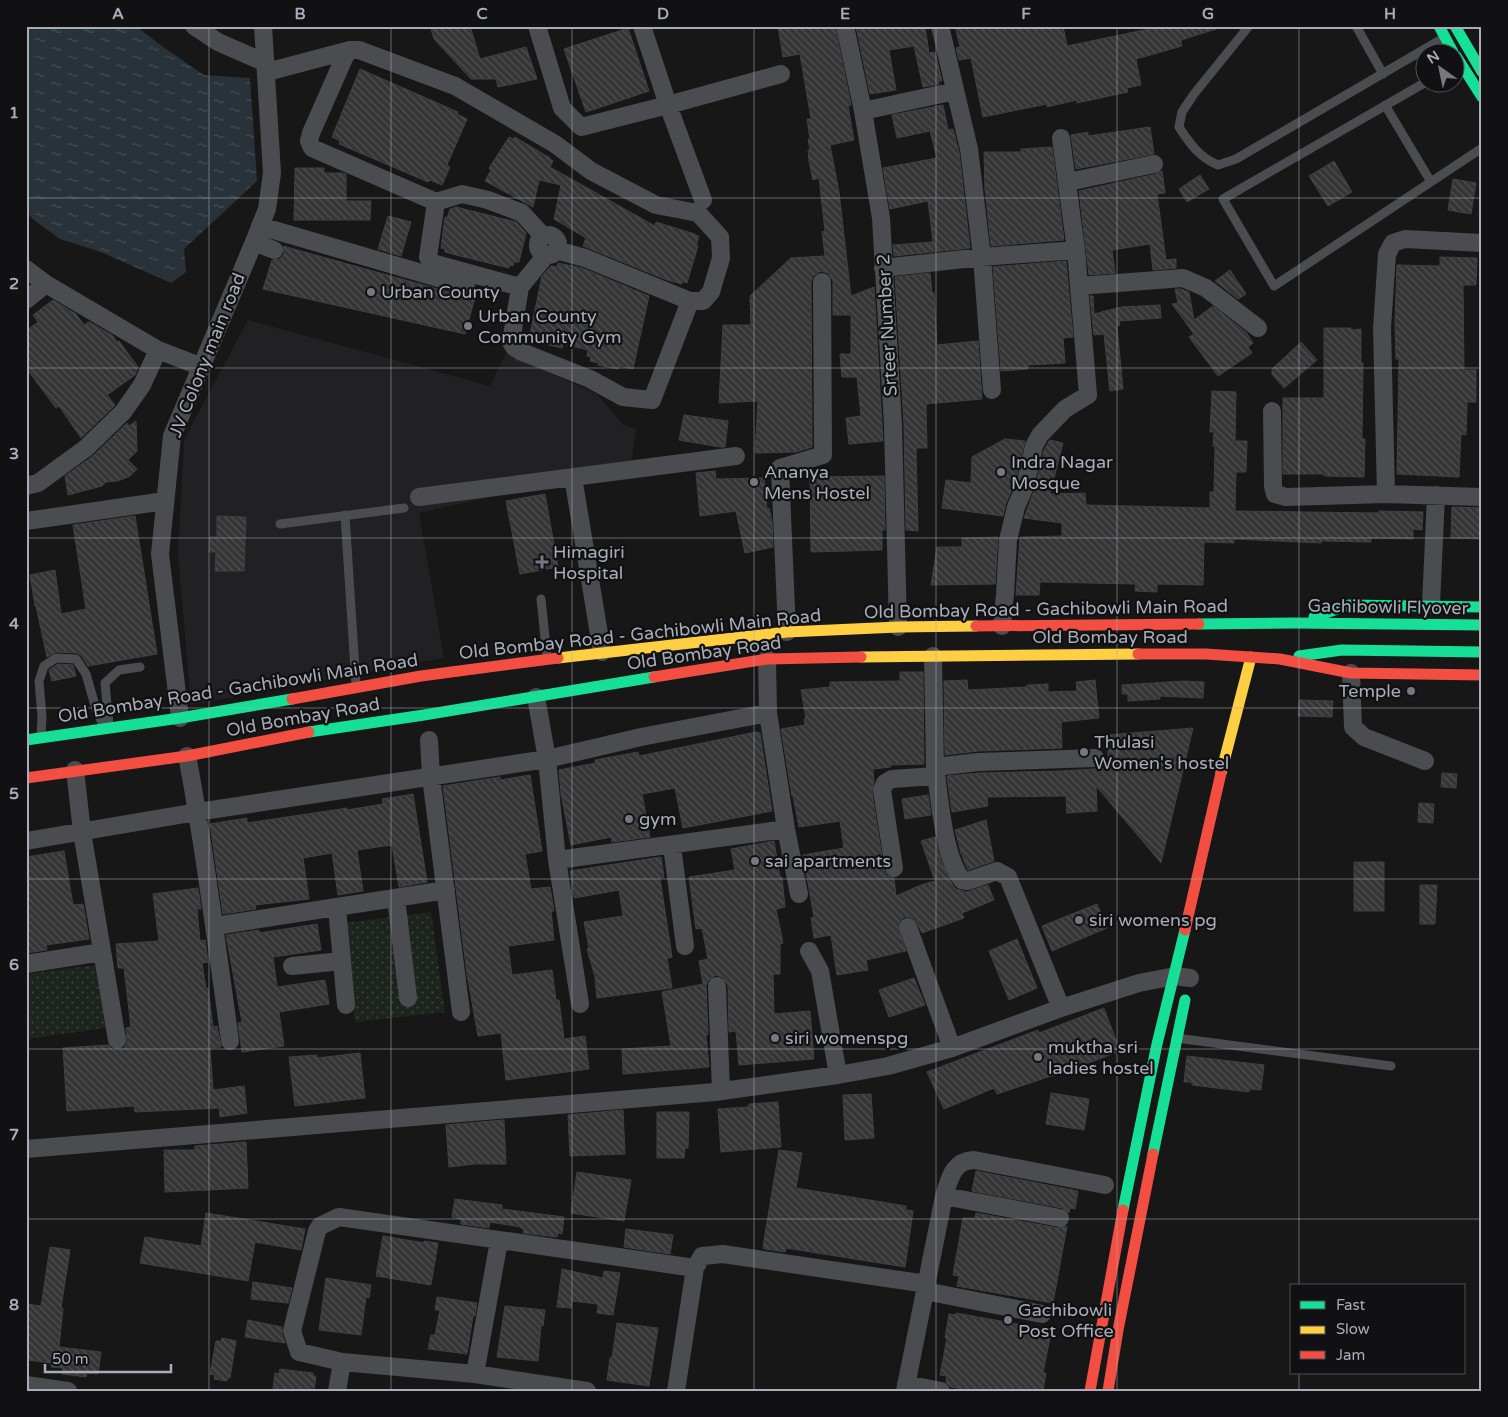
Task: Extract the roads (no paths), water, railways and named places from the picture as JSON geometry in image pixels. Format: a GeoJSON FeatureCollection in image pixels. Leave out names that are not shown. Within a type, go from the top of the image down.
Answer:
{"type":"FeatureCollection","features":[{"type":"Feature","properties":{"kind":"main road"},"geometry":{"type":"LineString","coordinates":[[1439,26],[1448,42]]}},
{"type":"Feature","properties":{"kind":"main road"},"geometry":{"type":"LineString","coordinates":[[1455,26],[1482,72]]}},
{"type":"Feature","properties":{"kind":"main road"},"geometry":{"type":"LineString","coordinates":[[1466,75],[1482,97]]}},
{"type":"Feature","properties":{"kind":"main road"},"geometry":{"type":"LineString","coordinates":[[1294,623],[1349,604],[1482,607]]}},
{"type":"Feature","properties":{"kind":"main road","name":"Old Bombay Road - Gachibowli Main Road"},"geometry":{"type":"LineString","coordinates":[[26,740],[180,718],[421,676],[602,652],[787,632],[898,627],[1294,623]]}},
{"type":"Feature","properties":{"kind":"main road","name":"Gachibowli Flyover"},"geometry":{"type":"LineString","coordinates":[[1294,623],[1482,626]]}},
{"type":"Feature","properties":{"kind":"main road"},"geometry":{"type":"LineString","coordinates":[[1280,659],[1342,650],[1482,652]]}},
{"type":"Feature","properties":{"kind":"main road","name":"Old Bombay Road"},"geometry":{"type":"LineString","coordinates":[[26,778],[187,756],[330,728],[427,728],[536,697],[725,665],[767,660],[975,654],[1206,654],[1251,657],[1266,662],[1280,659],[1351,673],[1482,675]]}},
{"type":"Feature","properties":{"kind":"main road"},"geometry":{"type":"LineString","coordinates":[[1108,1391],[1118,1330],[1176,1038],[1186,974],[1235,736],[1249,678],[1251,657]]}},
{"type":"Feature","properties":{"kind":"main road"},"geometry":{"type":"LineString","coordinates":[[1090,1391],[1133,1155],[1157,1044],[1186,974]]}},
{"type":"Feature","properties":{"kind":"street"},"geometry":{"type":"LineString","coordinates":[[194,26],[218,42],[266,67],[350,50],[359,50],[455,86],[555,144],[592,172],[656,205],[698,213],[720,237],[721,258],[711,292],[704,301],[690,302],[585,258],[551,252]]}},
{"type":"Feature","properties":{"kind":"street","name":"JV Colony main road"},"geometry":{"type":"LineString","coordinates":[[180,718],[160,554],[172,436],[267,208],[272,173],[263,26]]}},
{"type":"Feature","properties":{"kind":"street"},"geometry":{"type":"LineString","coordinates":[[537,26],[562,108],[581,127],[781,74]]}},
{"type":"Feature","properties":{"kind":"street"},"geometry":{"type":"LineString","coordinates":[[642,26],[668,105],[703,200]]}},
{"type":"Feature","properties":{"kind":"street","name":"Srteer Number 2"},"geometry":{"type":"LineString","coordinates":[[845,26],[863,111],[881,218],[893,425],[898,627]]}},
{"type":"Feature","properties":{"kind":"street"},"geometry":{"type":"LineString","coordinates":[[940,26],[968,149],[982,257],[992,390]]}},
{"type":"Feature","properties":{"kind":"street"},"geometry":{"type":"LineString","coordinates":[[350,50],[345,56],[311,133],[309,141],[312,148],[436,202],[462,194],[488,200],[522,212],[543,236],[550,235],[557,241],[551,252],[520,287],[511,342],[514,347],[522,352],[590,379],[624,397],[652,400],[690,302]]}},
{"type":"Feature","properties":{"kind":"street"},"geometry":{"type":"LineString","coordinates":[[863,111],[955,91]]}},
{"type":"Feature","properties":{"kind":"street"},"geometry":{"type":"LineString","coordinates":[[1002,626],[1008,540],[1016,507],[1025,486],[1034,446],[1040,435],[1065,409],[1088,395],[1076,250],[1061,138]]}},
{"type":"Feature","properties":{"kind":"street"},"geometry":{"type":"LineString","coordinates":[[1068,182],[1154,164]]}},
{"type":"Feature","properties":{"kind":"street"},"geometry":{"type":"LineString","coordinates":[[436,202],[428,251],[428,257],[432,263],[520,287]]}},
{"type":"Feature","properties":{"kind":"street"},"geometry":{"type":"LineString","coordinates":[[260,226],[466,286]]}},
{"type":"Feature","properties":{"kind":"street"},"geometry":{"type":"LineString","coordinates":[[1386,494],[1382,328],[1387,254],[1393,242],[1405,239],[1482,243]]}},
{"type":"Feature","properties":{"kind":"street"},"geometry":{"type":"LineString","coordinates":[[254,242],[274,250]]}},
{"type":"Feature","properties":{"kind":"street"},"geometry":{"type":"LineString","coordinates":[[884,268],[982,257],[1076,250]]}},
{"type":"Feature","properties":{"kind":"street"},"geometry":{"type":"LineString","coordinates":[[26,269],[46,284],[158,350],[202,367]]}},
{"type":"Feature","properties":{"kind":"street"},"geometry":{"type":"LineString","coordinates":[[1079,286],[1183,278],[1206,288],[1258,328]]}},
{"type":"Feature","properties":{"kind":"street"},"geometry":{"type":"LineString","coordinates":[[787,632],[780,468],[824,454],[822,282]]}},
{"type":"Feature","properties":{"kind":"street"},"geometry":{"type":"LineString","coordinates":[[26,300],[46,284]]}},
{"type":"Feature","properties":{"kind":"street"},"geometry":{"type":"LineString","coordinates":[[26,486],[38,483],[86,448],[123,412],[142,384],[158,350]]}},
{"type":"Feature","properties":{"kind":"street"},"geometry":{"type":"LineString","coordinates":[[1272,411],[1273,486],[1275,494],[1286,498],[1386,494],[1482,497]]}},
{"type":"Feature","properties":{"kind":"street"},"geometry":{"type":"LineString","coordinates":[[419,497],[736,456]]}},
{"type":"Feature","properties":{"kind":"street"},"geometry":{"type":"LineString","coordinates":[[573,478],[602,652]]}},
{"type":"Feature","properties":{"kind":"street"},"geometry":{"type":"LineString","coordinates":[[1431,605],[1436,495]]}},
{"type":"Feature","properties":{"kind":"street"},"geometry":{"type":"LineString","coordinates":[[26,521],[165,501]]}},
{"type":"Feature","properties":{"kind":"street"},"geometry":{"type":"LineString","coordinates":[[933,656],[936,772],[947,844],[957,874],[962,880],[968,881],[997,871],[1008,877],[1061,1008]]}},
{"type":"Feature","properties":{"kind":"street"},"geometry":{"type":"LineString","coordinates":[[767,660],[768,714],[786,829],[799,894]]}},
{"type":"Feature","properties":{"kind":"street"},"geometry":{"type":"LineString","coordinates":[[1351,673],[1353,727],[1364,737],[1425,761]]}},
{"type":"Feature","properties":{"kind":"street"},"geometry":{"type":"LineString","coordinates":[[536,697],[547,759],[557,860],[580,1004]]}},
{"type":"Feature","properties":{"kind":"street"},"geometry":{"type":"LineString","coordinates":[[26,841],[197,812],[547,759],[641,737],[768,714]]}},
{"type":"Feature","properties":{"kind":"street"},"geometry":{"type":"LineString","coordinates":[[427,728],[461,1012]]}},
{"type":"Feature","properties":{"kind":"street"},"geometry":{"type":"LineString","coordinates":[[187,756],[195,790],[230,1041]]}},
{"type":"Feature","properties":{"kind":"street"},"geometry":{"type":"LineString","coordinates":[[894,868],[882,790],[885,783],[892,779],[936,772],[978,762],[1096,758]]}},
{"type":"Feature","properties":{"kind":"street"},"geometry":{"type":"LineString","coordinates":[[75,770],[82,832],[117,1040]]}},
{"type":"Feature","properties":{"kind":"street"},"geometry":{"type":"LineString","coordinates":[[557,860],[672,846],[786,829]]}},
{"type":"Feature","properties":{"kind":"street"},"geometry":{"type":"LineString","coordinates":[[672,846],[685,946]]}},
{"type":"Feature","properties":{"kind":"street"},"geometry":{"type":"LineString","coordinates":[[215,926],[446,890]]}},
{"type":"Feature","properties":{"kind":"street"},"geometry":{"type":"LineString","coordinates":[[396,898],[408,998]]}},
{"type":"Feature","properties":{"kind":"street"},"geometry":{"type":"LineString","coordinates":[[337,908],[346,1005]]}},
{"type":"Feature","properties":{"kind":"street"},"geometry":{"type":"LineString","coordinates":[[908,927],[952,1048]]}},
{"type":"Feature","properties":{"kind":"street"},"geometry":{"type":"LineString","coordinates":[[810,951],[820,971],[838,1075]]}},
{"type":"Feature","properties":{"kind":"street"},"geometry":{"type":"LineString","coordinates":[[26,964],[102,952]]}},
{"type":"Feature","properties":{"kind":"street"},"geometry":{"type":"LineString","coordinates":[[292,966],[342,961]]}},
{"type":"Feature","properties":{"kind":"street"},"geometry":{"type":"LineString","coordinates":[[26,1149],[202,1136],[722,1091],[838,1075],[888,1066],[952,1048],[1061,1008],[1139,983],[1186,974]]}},
{"type":"Feature","properties":{"kind":"street"},"geometry":{"type":"LineString","coordinates":[[717,986],[722,1091]]}},
{"type":"Feature","properties":{"kind":"street"},"geometry":{"type":"LineString","coordinates":[[941,1391],[906,1387],[944,1196],[952,1170],[966,1160],[974,1160],[1105,1186]]}},
{"type":"Feature","properties":{"kind":"street"},"geometry":{"type":"LineString","coordinates":[[944,1196],[1060,1218]]}},
{"type":"Feature","properties":{"kind":"street"},"geometry":{"type":"LineString","coordinates":[[587,1391],[475,1374],[342,1362],[299,1352],[292,1331],[316,1231],[320,1226],[340,1217],[695,1268]]}},
{"type":"Feature","properties":{"kind":"street"},"geometry":{"type":"LineString","coordinates":[[475,1374],[499,1241]]}},
{"type":"Feature","properties":{"kind":"street"},"geometry":{"type":"LineString","coordinates":[[676,1391],[695,1268],[702,1256],[723,1254],[926,1288],[1042,1314]]}},
{"type":"Feature","properties":{"kind":"street"},"geometry":{"type":"LineString","coordinates":[[337,1391],[342,1362]]}},
{"type":"Feature","properties":{"kind":"street"},"geometry":{"type":"LineString","coordinates":[[26,1385],[68,1391]]}},
{"type":"Feature","properties":{"kind":"lane"},"geometry":{"type":"LineString","coordinates":[[1248,26],[1182,112],[1179,127],[1189,143],[1206,160],[1218,165],[1236,159],[1445,37]]}},
{"type":"Feature","properties":{"kind":"lane"},"geometry":{"type":"LineString","coordinates":[[1356,26],[1383,74]]}},
{"type":"Feature","properties":{"kind":"lane"},"geometry":{"type":"LineString","coordinates":[[1416,88],[1223,199],[1274,286],[1482,148]]}},
{"type":"Feature","properties":{"kind":"lane"},"geometry":{"type":"LineString","coordinates":[[1385,105],[1431,182]]}},
{"type":"Feature","properties":{"kind":"lane"},"geometry":{"type":"LineString","coordinates":[[280,524],[404,508]]}},
{"type":"Feature","properties":{"kind":"lane"},"geometry":{"type":"LineString","coordinates":[[345,516],[356,688]]}},
{"type":"Feature","properties":{"kind":"lane"},"geometry":{"type":"LineString","coordinates":[[541,599],[548,660]]}},
{"type":"Feature","properties":{"kind":"lane"},"geometry":{"type":"LineString","coordinates":[[41,738],[42,717],[39,682],[44,666],[56,658],[76,659],[86,674],[96,708],[107,728]]}},
{"type":"Feature","properties":{"kind":"lane"},"geometry":{"type":"LineString","coordinates":[[107,728],[105,683],[119,670],[140,668]]}},
{"type":"Feature","properties":{"kind":"lane"},"geometry":{"type":"LineString","coordinates":[[1176,1038],[1391,1066]]}},
{"type":"Feature","properties":{"kind":"water"},"geometry":{"type":"Polygon","coordinates":[[[26,26],[136,26],[204,75],[250,78],[257,181],[184,249],[186,272],[171,283],[101,252],[60,239],[34,220],[26,211],[26,26]]]}},
{"type":"Feature","properties":{"kind":"place","name":"Urban County"},"geometry":{"type":"Point","coordinates":[371,292]}},
{"type":"Feature","properties":{"kind":"place","name":"Urban County Community Gym"},"geometry":{"type":"Point","coordinates":[468,326]}},
{"type":"Feature","properties":{"kind":"place","name":"Indra Nagar Mosque"},"geometry":{"type":"Point","coordinates":[1001,472]}},
{"type":"Feature","properties":{"kind":"place","name":"Ananya Mens Hostel"},"geometry":{"type":"Point","coordinates":[754,482]}},
{"type":"Feature","properties":{"kind":"place","name":"Himagiri Hospital"},"geometry":{"type":"Point","coordinates":[542,562]}},
{"type":"Feature","properties":{"kind":"place","name":"Temple"},"geometry":{"type":"Point","coordinates":[1411,691]}},
{"type":"Feature","properties":{"kind":"place","name":"Thulasi Women's hostel"},"geometry":{"type":"Point","coordinates":[1084,752]}},
{"type":"Feature","properties":{"kind":"place","name":"gym"},"geometry":{"type":"Point","coordinates":[629,819]}},
{"type":"Feature","properties":{"kind":"place","name":"sai apartments"},"geometry":{"type":"Point","coordinates":[755,861]}},
{"type":"Feature","properties":{"kind":"place","name":"siri womens pg"},"geometry":{"type":"Point","coordinates":[1079,920]}},
{"type":"Feature","properties":{"kind":"place","name":"siri womenspg"},"geometry":{"type":"Point","coordinates":[775,1038]}},
{"type":"Feature","properties":{"kind":"place","name":"muktha sri ladies hostel"},"geometry":{"type":"Point","coordinates":[1038,1057]}},
{"type":"Feature","properties":{"kind":"place","name":"Gachibowli Post Office"},"geometry":{"type":"Point","coordinates":[1008,1320]}}]}
